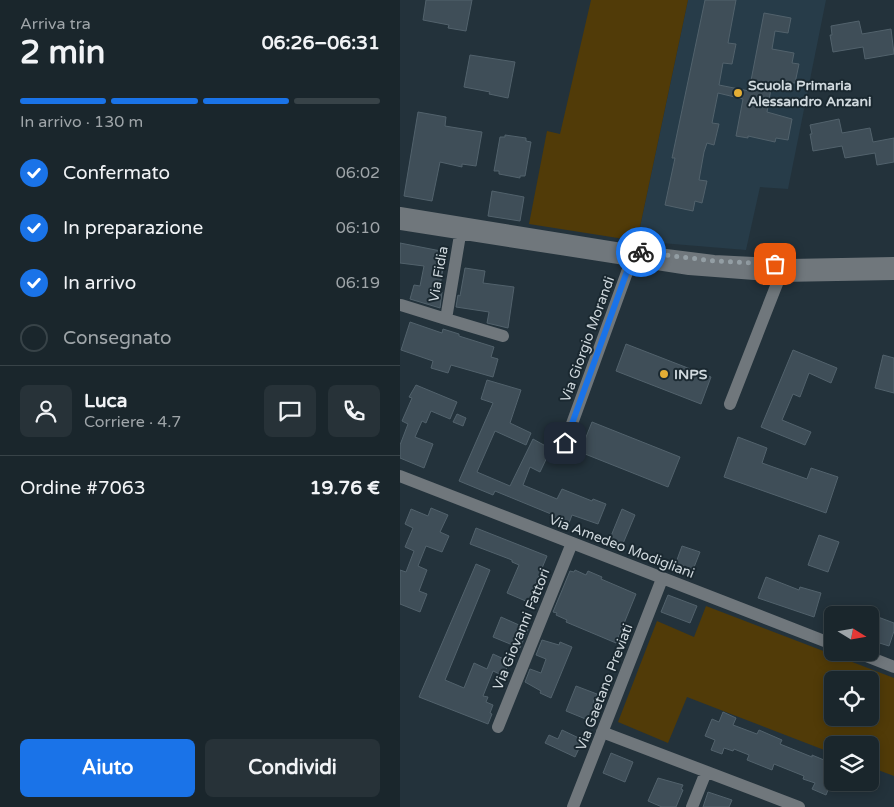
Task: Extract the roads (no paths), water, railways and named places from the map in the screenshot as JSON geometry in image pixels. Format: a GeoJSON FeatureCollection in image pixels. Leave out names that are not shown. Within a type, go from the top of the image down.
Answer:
{"type":"FeatureCollection","features":[{"type":"Feature","properties":{"kind":"street"},"geometry":{"type":"LineString","coordinates":[[400,213],[634,253],[698,270],[780,276],[894,274]]}},
{"type":"Feature","properties":{"kind":"street"},"geometry":{"type":"LineString","coordinates":[[400,224],[460,235],[742,263],[790,265],[894,263]]}},
{"type":"Feature","properties":{"kind":"street","name":"Via Fidia"},"geometry":{"type":"LineString","coordinates":[[446,319],[460,235]]}},
{"type":"Feature","properties":{"kind":"street","name":"Via Giorgio Morandi"},"geometry":{"type":"LineString","coordinates":[[565,443],[634,253]]}},
{"type":"Feature","properties":{"kind":"street"},"geometry":{"type":"LineString","coordinates":[[730,404],[780,276]]}},
{"type":"Feature","properties":{"kind":"street","name":"Via Fidia"},"geometry":{"type":"LineString","coordinates":[[401,305],[502,336]]}},
{"type":"Feature","properties":{"kind":"street","name":"Via Amedeo Modigliani"},"geometry":{"type":"LineString","coordinates":[[400,476],[824,641]]}},
{"type":"Feature","properties":{"kind":"street","name":"Via Giovanni Fattori"},"geometry":{"type":"LineString","coordinates":[[498,727],[572,543]]}},
{"type":"Feature","properties":{"kind":"street","name":"Via Gaetano Previati"},"geometry":{"type":"LineString","coordinates":[[573,807],[662,579]]}},
{"type":"Feature","properties":{"kind":"street"},"geometry":{"type":"LineString","coordinates":[[879,661],[894,667]]}},
{"type":"Feature","properties":{"kind":"street"},"geometry":{"type":"LineString","coordinates":[[602,732],[799,807]]}},
{"type":"Feature","properties":{"kind":"street"},"geometry":{"type":"LineString","coordinates":[[692,807],[706,772]]}},
{"type":"Feature","properties":{"kind":"place","name":"Scuola Primaria Alessandro Anzani"},"geometry":{"type":"Point","coordinates":[738,93]}},
{"type":"Feature","properties":{"kind":"place","name":"INPS"},"geometry":{"type":"Point","coordinates":[664,374]}}]}
